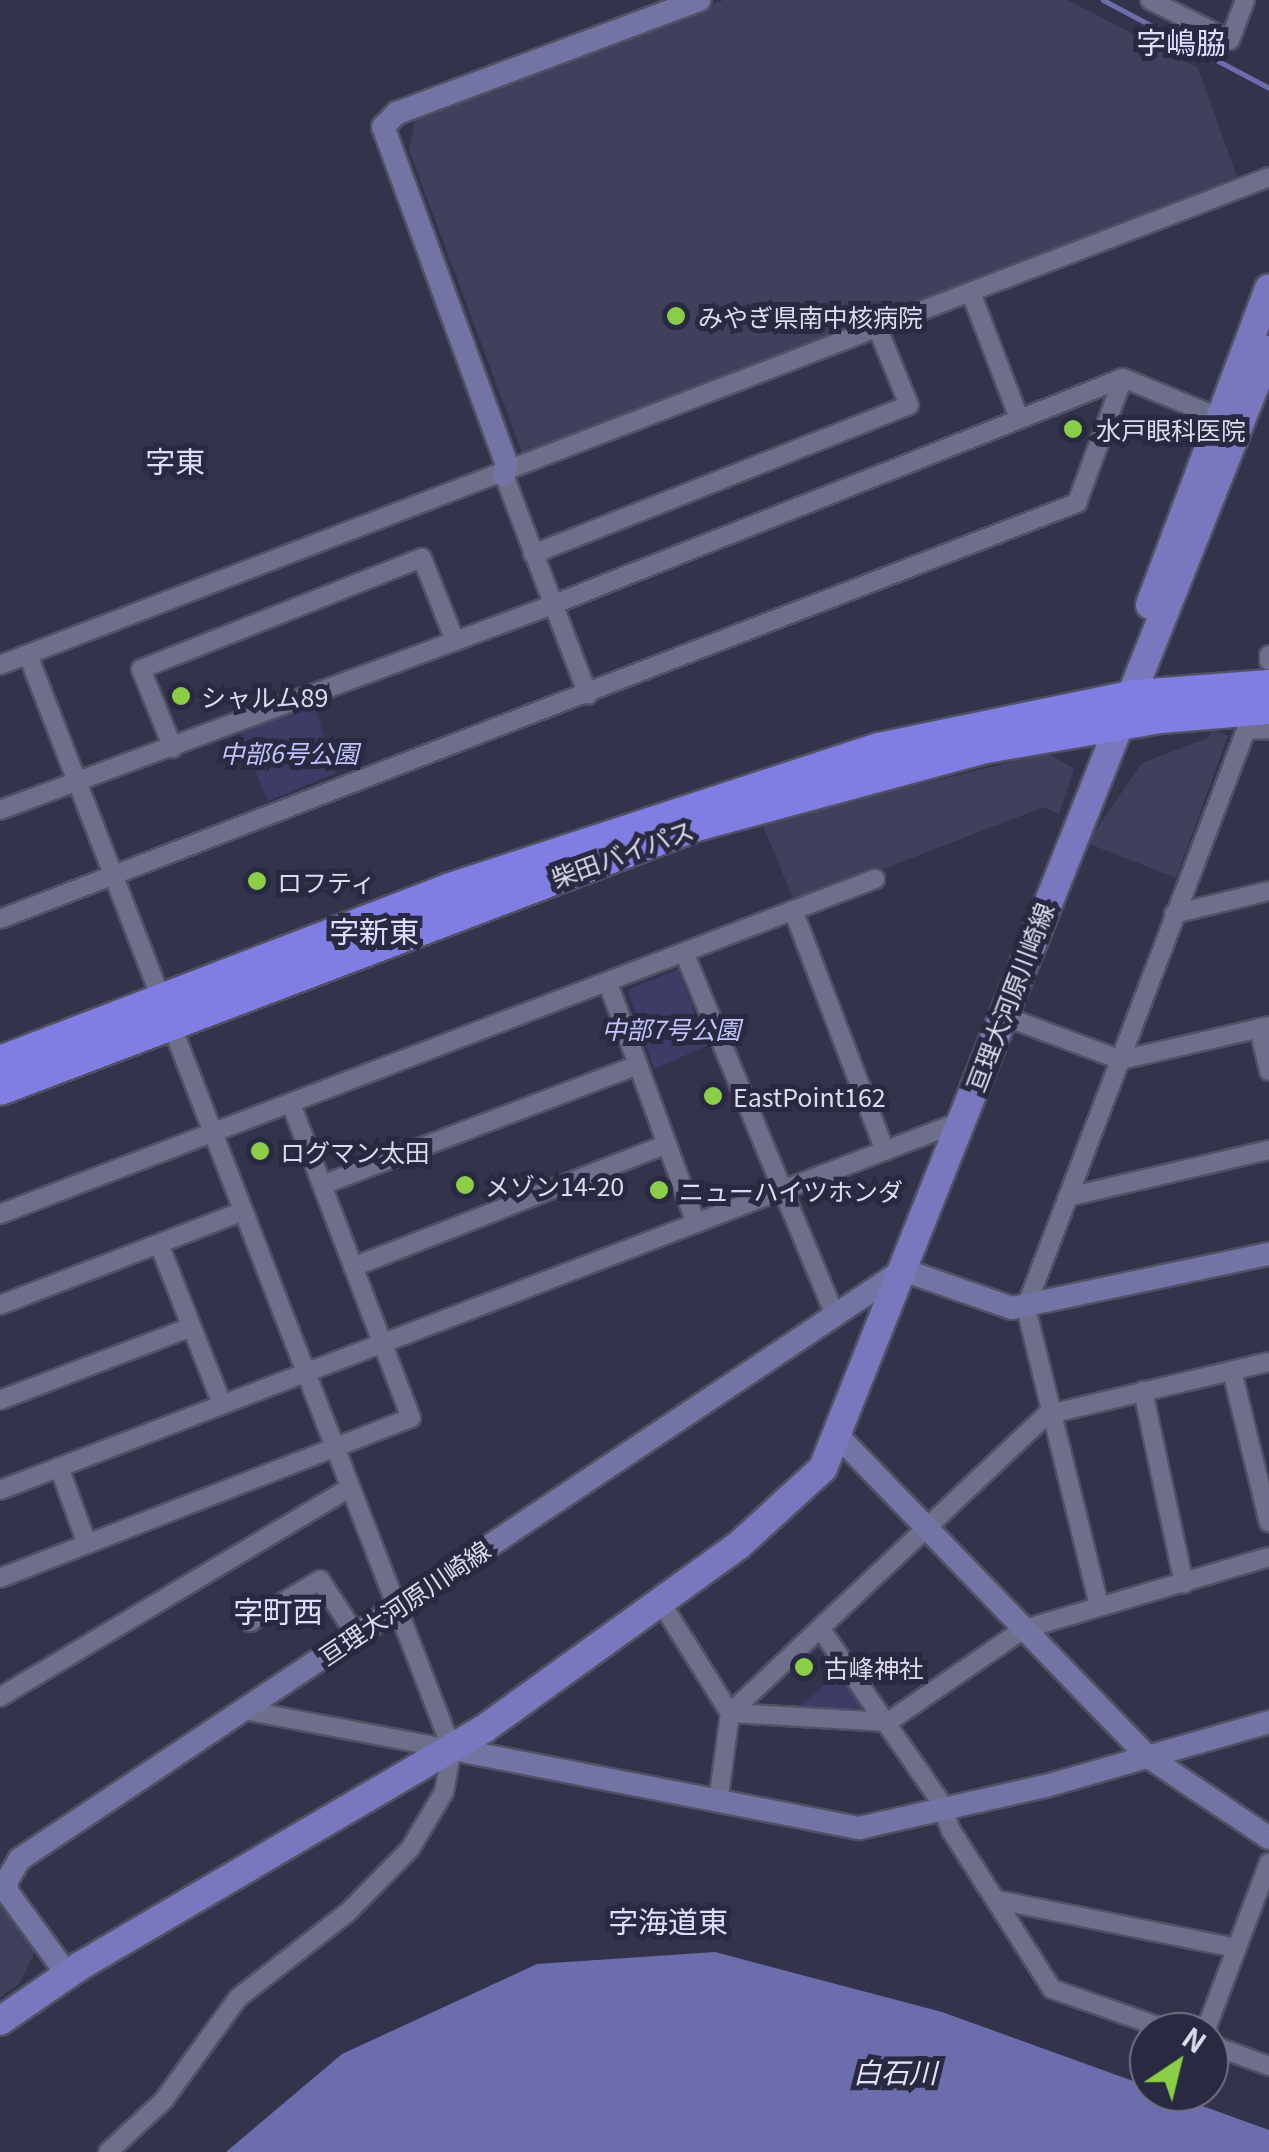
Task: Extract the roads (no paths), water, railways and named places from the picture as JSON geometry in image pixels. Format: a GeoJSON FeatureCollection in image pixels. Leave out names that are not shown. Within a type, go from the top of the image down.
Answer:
{"type":"FeatureCollection","features":[{"type":"Feature","properties":{"kind":"highway","name":"柴田バイパス"},"geometry":{"type":"LineString","coordinates":[[0,1090],[162,1013],[450,888],[724,794],[879,748],[1269,685]]}},
{"type":"Feature","properties":{"kind":"highway","name":"柴田バイパス"},"geometry":{"type":"LineString","coordinates":[[1122,706],[1269,709]]}},
{"type":"Feature","properties":{"kind":"highway","name":"柴田バイパス"},"geometry":{"type":"LineString","coordinates":[[0,1060],[162,1013]]}},
{"type":"Feature","properties":{"kind":"main road","name":"亘理大河原川崎線"},"geometry":{"type":"LineString","coordinates":[[0,2022],[67,1974],[501,1717],[810,1486],[840,1438],[1001,1016],[1264,349],[1269,290]]}},
{"type":"Feature","properties":{"kind":"main road","name":"亘理大河原川崎線"},"geometry":{"type":"LineString","coordinates":[[1122,706],[1220,418],[1264,349]]}},
{"type":"Feature","properties":{"kind":"street"},"geometry":{"type":"LineString","coordinates":[[588,695],[504,476],[507,465],[384,128],[397,114],[700,0]]}},
{"type":"Feature","properties":{"kind":"street"},"geometry":{"type":"LineString","coordinates":[[1150,0],[1230,40],[1245,0]]}},
{"type":"Feature","properties":{"kind":"street"},"geometry":{"type":"LineString","coordinates":[[0,666],[504,476],[1269,177]]}},
{"type":"Feature","properties":{"kind":"street"},"geometry":{"type":"LineString","coordinates":[[971,293],[1019,418]]}},
{"type":"Feature","properties":{"kind":"street"},"geometry":{"type":"LineString","coordinates":[[533,554],[909,405],[878,329]]}},
{"type":"Feature","properties":{"kind":"street"},"geometry":{"type":"LineString","coordinates":[[0,919],[1077,503],[1123,378]]}},
{"type":"Feature","properties":{"kind":"street"},"geometry":{"type":"LineString","coordinates":[[0,810],[552,605],[1123,378],[1220,418]]}},
{"type":"Feature","properties":{"kind":"street"},"geometry":{"type":"LineString","coordinates":[[173,748],[141,668],[422,558],[455,641]]}},
{"type":"Feature","properties":{"kind":"street"},"geometry":{"type":"LineString","coordinates":[[28,655],[162,1013],[452,1749],[444,1792],[410,1849],[348,1913],[238,1998],[164,2100],[108,2152]]}},
{"type":"Feature","properties":{"kind":"street"},"geometry":{"type":"LineString","coordinates":[[1099,1605],[1055,1411],[1026,1307],[1246,730],[1269,729]]}},
{"type":"Feature","properties":{"kind":"street"},"geometry":{"type":"LineString","coordinates":[[0,1214],[875,879]]}},
{"type":"Feature","properties":{"kind":"street"},"geometry":{"type":"LineString","coordinates":[[1174,914],[1269,892]]}},
{"type":"Feature","properties":{"kind":"street"},"geometry":{"type":"LineString","coordinates":[[793,910],[885,1151]]}},
{"type":"Feature","properties":{"kind":"street"},"geometry":{"type":"LineString","coordinates":[[685,954],[834,1316]]}},
{"type":"Feature","properties":{"kind":"street"},"geometry":{"type":"LineString","coordinates":[[608,984],[696,1223]]}},
{"type":"Feature","properties":{"kind":"street"},"geometry":{"type":"LineString","coordinates":[[1001,1016],[1121,1060],[1264,1027],[1269,1071]]}},
{"type":"Feature","properties":{"kind":"street"},"geometry":{"type":"LineString","coordinates":[[322,1185],[638,1065]]}},
{"type":"Feature","properties":{"kind":"street"},"geometry":{"type":"LineString","coordinates":[[0,1578],[411,1418],[291,1104]]}},
{"type":"Feature","properties":{"kind":"street"},"geometry":{"type":"LineString","coordinates":[[0,1490],[949,1126],[958,1129]]}},
{"type":"Feature","properties":{"kind":"street"},"geometry":{"type":"LineString","coordinates":[[353,1266],[667,1144]]}},
{"type":"Feature","properties":{"kind":"street"},"geometry":{"type":"LineString","coordinates":[[1068,1197],[1269,1150]]}},
{"type":"Feature","properties":{"kind":"street"},"geometry":{"type":"LineString","coordinates":[[1,1301],[242,1212]]}},
{"type":"Feature","properties":{"kind":"street"},"geometry":{"type":"LineString","coordinates":[[158,1244],[222,1404]]}},
{"type":"Feature","properties":{"kind":"street"},"geometry":{"type":"LineString","coordinates":[[903,1270],[1012,1308],[1269,1254]]}},
{"type":"Feature","properties":{"kind":"street","name":"亘理大河原川崎線"},"geometry":{"type":"LineString","coordinates":[[67,1974],[3,1882],[20,1860],[903,1270]]}},
{"type":"Feature","properties":{"kind":"street"},"geometry":{"type":"LineString","coordinates":[[0,1400],[191,1327]]}},
{"type":"Feature","properties":{"kind":"street"},"geometry":{"type":"LineString","coordinates":[[730,1713],[1055,1411],[1269,1362]]}},
{"type":"Feature","properties":{"kind":"street"},"geometry":{"type":"LineString","coordinates":[[1232,1370],[1269,1524]]}},
{"type":"Feature","properties":{"kind":"street"},"geometry":{"type":"LineString","coordinates":[[1142,1391],[1184,1584]]}},
{"type":"Feature","properties":{"kind":"street"},"geometry":{"type":"LineString","coordinates":[[840,1438],[1146,1756],[1269,1838]]}},
{"type":"Feature","properties":{"kind":"street"},"geometry":{"type":"LineString","coordinates":[[59,1467],[87,1544]]}},
{"type":"Feature","properties":{"kind":"street"},"geometry":{"type":"LineString","coordinates":[[0,1697],[348,1490]]}},
{"type":"Feature","properties":{"kind":"street"},"geometry":{"type":"LineString","coordinates":[[730,1713],[888,1722],[1024,1628],[1269,1557]]}},
{"type":"Feature","properties":{"kind":"street"},"geometry":{"type":"LineString","coordinates":[[250,1622],[320,1580],[356,1635]]}},
{"type":"Feature","properties":{"kind":"street"},"geometry":{"type":"LineString","coordinates":[[660,1601],[730,1713],[718,1803]]}},
{"type":"Feature","properties":{"kind":"street"},"geometry":{"type":"LineString","coordinates":[[822,1631],[888,1722],[1052,1989],[1129,2016]]}},
{"type":"Feature","properties":{"kind":"street"},"geometry":{"type":"LineString","coordinates":[[244,1710],[859,1828],[944,1812],[1269,1722]]}},
{"type":"Feature","properties":{"kind":"street"},"geometry":{"type":"LineString","coordinates":[[501,1717],[500,1737],[519,1762]]}},
{"type":"Feature","properties":{"kind":"street"},"geometry":{"type":"LineString","coordinates":[[1212,2012],[1269,1863]]}},
{"type":"Feature","properties":{"kind":"street"},"geometry":{"type":"LineString","coordinates":[[998,1900],[1235,1948]]}},
{"type":"Feature","properties":{"kind":"street"},"geometry":{"type":"LineString","coordinates":[[1229,2051],[1269,2066]]}},
{"type":"Feature","properties":{"kind":"water","name":"白石川"},"geometry":{"type":"Polygon","coordinates":[[[715,1952],[942,2012],[1129,2079],[1129,2112],[1219,2112],[1269,2130],[1269,2152],[226,2152],[342,2054],[537,1964],[715,1952]]]}},
{"type":"Feature","properties":{"kind":"waterway"},"geometry":{"type":"LineString","coordinates":[[1103,0],[1269,88]]}},
{"type":"Feature","properties":{"kind":"place","name":"みやぎ県南中核病院"},"geometry":{"type":"Point","coordinates":[676,316]}},
{"type":"Feature","properties":{"kind":"place","name":"水戸眼科医院"},"geometry":{"type":"Point","coordinates":[1073,429]}},
{"type":"Feature","properties":{"kind":"place","name":"シャルム89"},"geometry":{"type":"Point","coordinates":[181,696]}},
{"type":"Feature","properties":{"kind":"place","name":"ロフティ"},"geometry":{"type":"Point","coordinates":[257,881]}},
{"type":"Feature","properties":{"kind":"place","name":"EastPoint162"},"geometry":{"type":"Point","coordinates":[713,1096]}},
{"type":"Feature","properties":{"kind":"place","name":"ログマン太田"},"geometry":{"type":"Point","coordinates":[260,1151]}},
{"type":"Feature","properties":{"kind":"place","name":"メゾン14-20"},"geometry":{"type":"Point","coordinates":[465,1185]}},
{"type":"Feature","properties":{"kind":"place","name":"ニューハイツホンダ"},"geometry":{"type":"Point","coordinates":[659,1190]}},
{"type":"Feature","properties":{"kind":"place","name":"古峰神社"},"geometry":{"type":"Point","coordinates":[804,1667]}},
{"type":"Feature","properties":{"kind":"district","name":"字嶋脇"},"geometry":{"type":"Point","coordinates":[1181,41]}},
{"type":"Feature","properties":{"kind":"district","name":"字東"},"geometry":{"type":"Point","coordinates":[175,460]}},
{"type":"Feature","properties":{"kind":"district","name":"字新東"},"geometry":{"type":"Point","coordinates":[374,930]}},
{"type":"Feature","properties":{"kind":"district","name":"字町西"},"geometry":{"type":"Point","coordinates":[278,1610]}},
{"type":"Feature","properties":{"kind":"district","name":"字海道東"},"geometry":{"type":"Point","coordinates":[668,1920]}},
{"type":"Feature","properties":{"kind":"park label","name":"中部6号公園"},"geometry":{"type":"Point","coordinates":[289,752]}},
{"type":"Feature","properties":{"kind":"park label","name":"中部7号公園"},"geometry":{"type":"Point","coordinates":[671,1028]}}]}
